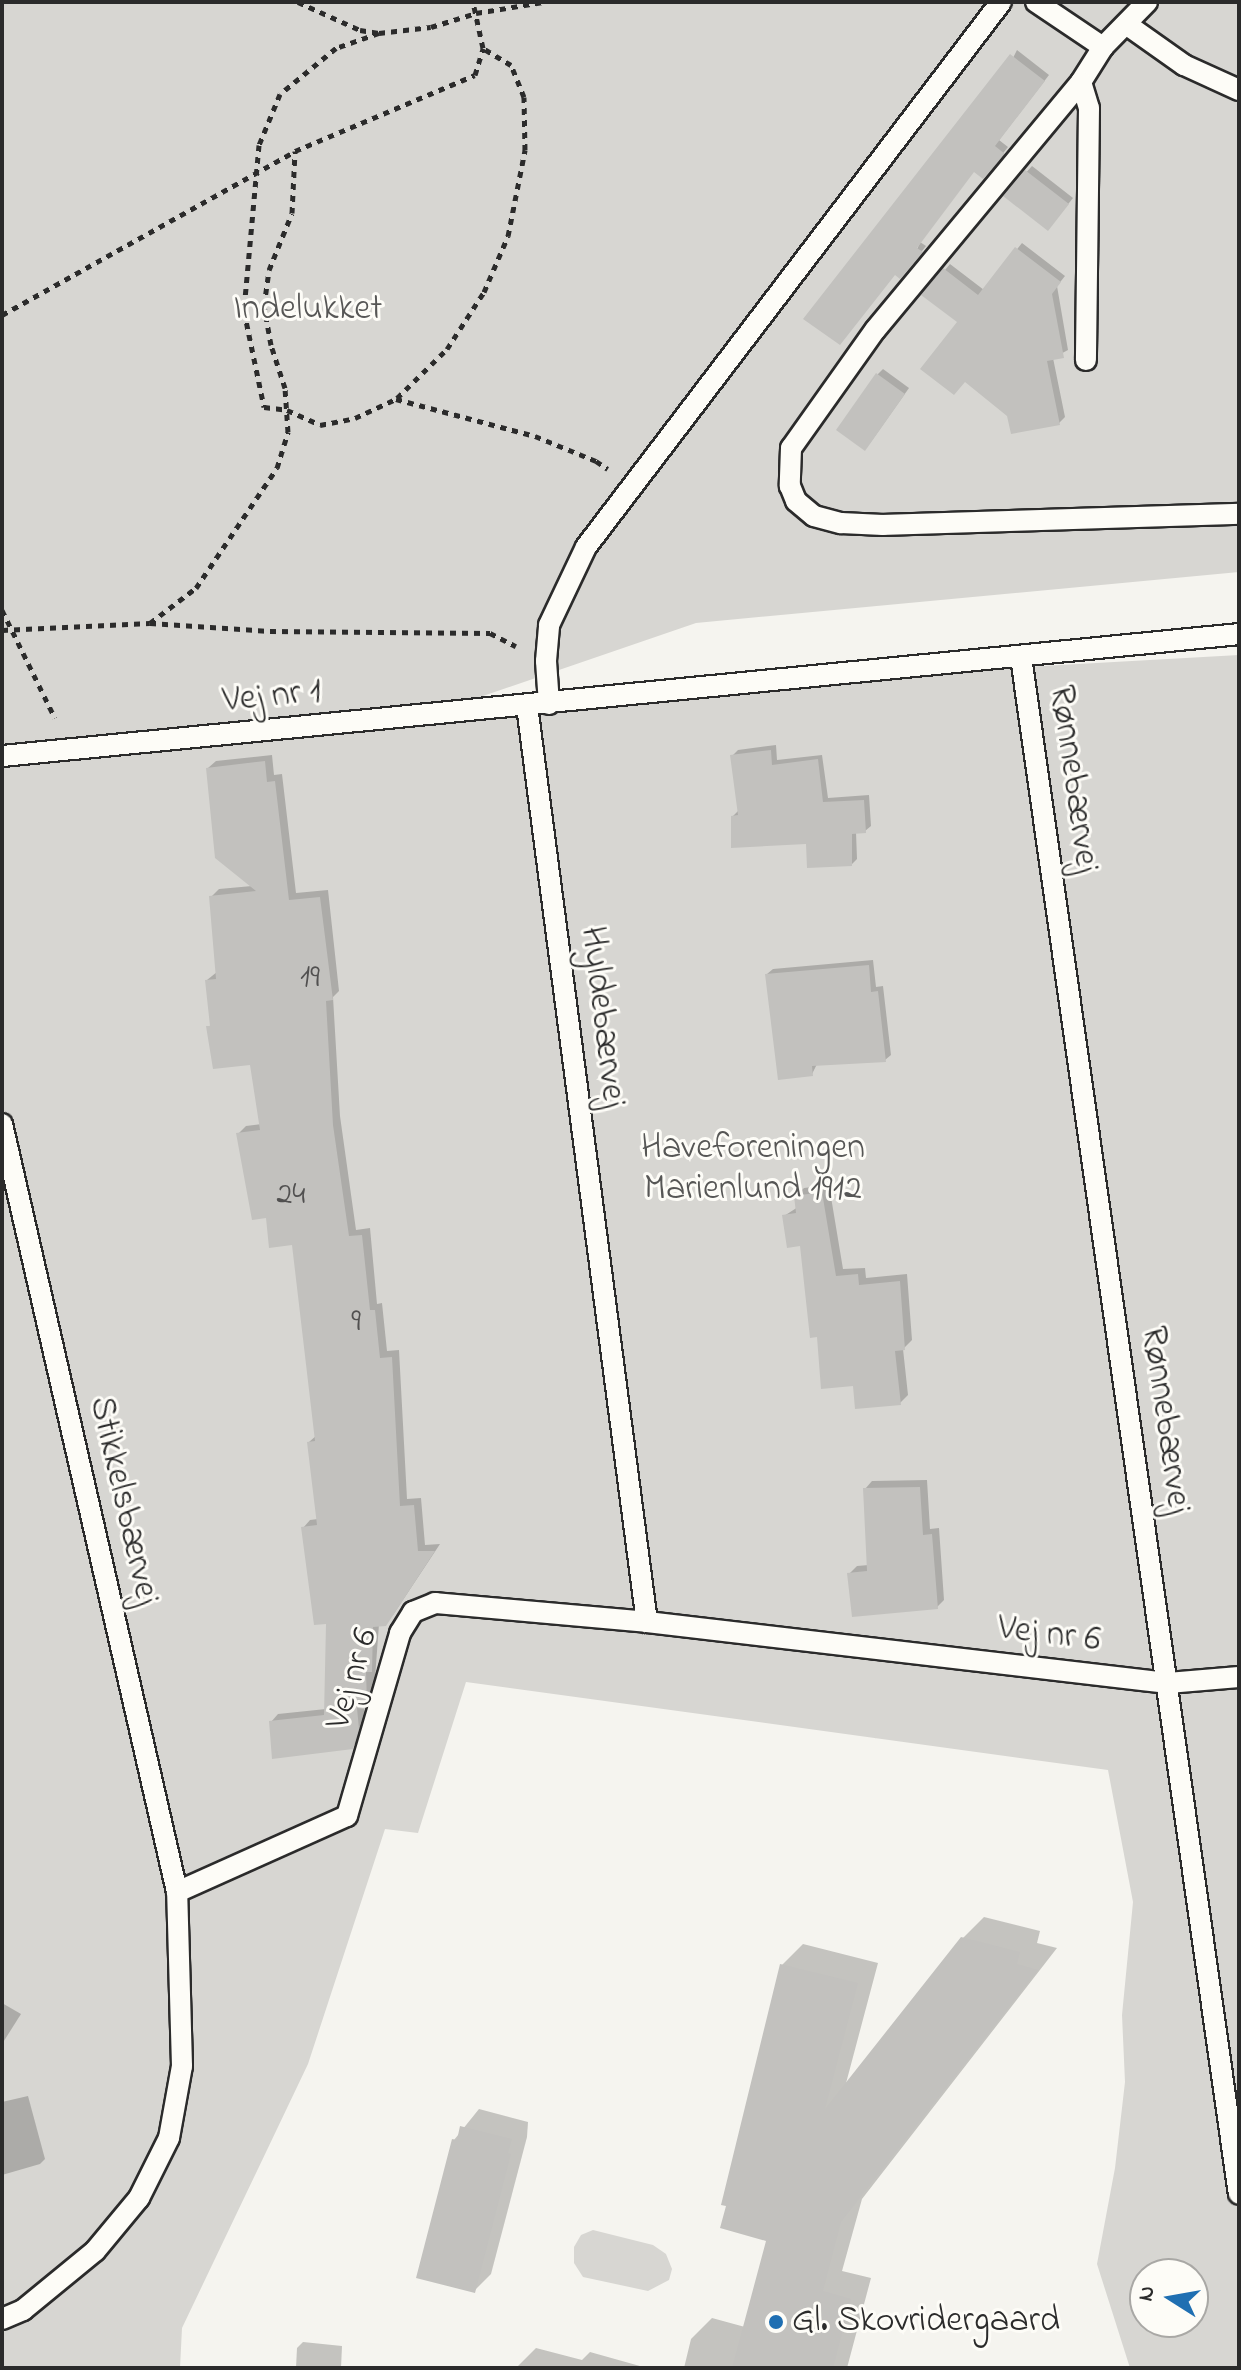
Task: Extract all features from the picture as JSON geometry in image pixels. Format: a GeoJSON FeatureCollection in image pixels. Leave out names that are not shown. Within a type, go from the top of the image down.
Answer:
{"type":"FeatureCollection","features":[{"type":"Feature","properties":{"kind":"lane"},"geometry":{"type":"LineString","coordinates":[[549,704],[546,661],[549,625],[586,547],[1001,2]]}},
{"type":"Feature","properties":{"kind":"lane"},"geometry":{"type":"LineString","coordinates":[[1036,2],[1103,47]]}},
{"type":"Feature","properties":{"kind":"lane"},"geometry":{"type":"LineString","coordinates":[[1147,2],[1103,47],[1081,82],[875,330],[791,448],[790,486],[796,501],[814,516],[841,523],[883,525],[1239,514]]}},
{"type":"Feature","properties":{"kind":"lane"},"geometry":{"type":"LineString","coordinates":[[1126,24],[1184,65],[1239,90]]}},
{"type":"Feature","properties":{"kind":"lane"},"geometry":{"type":"LineString","coordinates":[[1081,82],[1089,108],[1086,360]]}},
{"type":"Feature","properties":{"kind":"lane","name":"Vej nr 1"},"geometry":{"type":"LineString","coordinates":[[2,756],[1239,634]]}},
{"type":"Feature","properties":{"kind":"lane","name":"Rønnebærvej"},"geometry":{"type":"LineString","coordinates":[[1021,657],[1239,2194]]}},
{"type":"Feature","properties":{"kind":"lane","name":"Hyldebærvej"},"geometry":{"type":"LineString","coordinates":[[527,706],[647,1622]]}},
{"type":"Feature","properties":{"kind":"lane","name":"Stikkelsbærvej"},"geometry":{"type":"LineString","coordinates":[[2,1124],[177,1892]]}},
{"type":"Feature","properties":{"kind":"lane","name":"Vej nr 6"},"geometry":{"type":"LineString","coordinates":[[177,1892],[347,1816],[400,1633],[413,1612],[435,1603],[647,1622],[1168,1683],[1239,1677]]}},
{"type":"Feature","properties":{"kind":"lane"},"geometry":{"type":"LineString","coordinates":[[2,2319],[23,2310],[95,2251],[139,2198],[169,2138],[182,2066],[177,1892]]}},
{"type":"Feature","properties":{"kind":"path"},"geometry":{"type":"LineString","coordinates":[[298,2],[360,30],[379,33]]}},
{"type":"Feature","properties":{"kind":"path"},"geometry":{"type":"LineString","coordinates":[[2,315],[295,151],[475,75],[483,48],[473,2]]}},
{"type":"Feature","properties":{"kind":"path"},"geometry":{"type":"LineString","coordinates":[[483,48],[511,65],[524,97],[525,150],[508,236],[484,292],[447,349],[396,399],[355,418],[320,425],[287,410],[264,407],[248,345],[244,311],[252,252],[259,145],[280,94],[336,48],[379,33],[431,27],[476,13],[543,2]]}},
{"type":"Feature","properties":{"kind":"path"},"geometry":{"type":"LineString","coordinates":[[150,623],[196,588],[277,468],[288,432],[287,410],[285,388],[271,345],[264,306],[269,270],[292,213],[295,151]]}},
{"type":"Feature","properties":{"kind":"path"},"geometry":{"type":"LineString","coordinates":[[396,399],[535,436],[596,461],[632,486]]}},
{"type":"Feature","properties":{"kind":"path"},"geometry":{"type":"LineString","coordinates":[[2,610],[71,751]]}},
{"type":"Feature","properties":{"kind":"path"},"geometry":{"type":"LineString","coordinates":[[2,630],[150,623],[270,631],[490,633],[546,661]]}},
{"type":"Feature","properties":{"kind":"green space"},"geometry":{"type":"Polygon","coordinates":[[[2,2],[1239,2],[1239,572],[696,623],[477,698],[1239,655],[1239,2368],[1130,2368],[1097,2264],[1115,2168],[1125,2082],[1122,2015],[1133,1902],[1108,1770],[466,1682],[418,1833],[385,1829],[308,2064],[182,2328],[180,2368],[2,2368],[2,2]]]}},
{"type":"Feature","properties":{"kind":"green space"},"geometry":{"type":"Polygon","coordinates":[[[593,2230],[653,2245],[666,2254],[672,2269],[669,2280],[648,2291],[583,2277],[574,2263],[574,2247],[581,2235],[593,2230]]]}},
{"type":"Feature","properties":{"kind":"building"},"geometry":{"type":"Polygon","coordinates":[[[1010,54],[1045,81],[995,146],[1005,154],[983,179],[974,172],[917,248],[923,252],[900,279],[895,275],[840,345],[803,319],[1010,54]]]}},
{"type":"Feature","properties":{"kind":"building"},"geometry":{"type":"Polygon","coordinates":[[[1025,170],[1069,204],[1048,231],[1003,196],[1025,170]]]}},
{"type":"Feature","properties":{"kind":"building"},"geometry":{"type":"Polygon","coordinates":[[[1015,247],[1061,282],[1052,294],[1064,358],[1047,361],[1060,425],[1011,434],[1007,416],[965,382],[954,395],[920,369],[957,322],[921,295],[943,268],[978,295],[1015,247]]]}},
{"type":"Feature","properties":{"kind":"building"},"geometry":{"type":"Polygon","coordinates":[[[876,373],[905,394],[865,451],[836,430],[876,373]]]}},
{"type":"Feature","properties":{"kind":"building"},"geometry":{"type":"Polygon","coordinates":[[[771,750],[772,765],[818,759],[823,802],[864,800],[866,833],[852,834],[852,866],[807,868],[806,844],[731,848],[731,816],[738,815],[730,755],[771,750]]]}},
{"type":"Feature","properties":{"kind":"building"},"geometry":{"type":"Polygon","coordinates":[[[265,761],[267,782],[275,781],[289,900],[320,897],[333,1000],[326,1001],[333,1125],[349,1236],[362,1235],[370,1310],[375,1310],[380,1358],[392,1357],[400,1506],[414,1505],[418,1551],[435,1551],[386,1626],[373,1627],[372,1672],[366,1672],[367,1701],[364,1709],[357,1708],[359,1729],[353,1749],[272,1759],[269,1721],[324,1715],[326,1624],[314,1625],[301,1527],[317,1525],[307,1442],[315,1441],[292,1245],[269,1248],[266,1218],[252,1220],[236,1133],[260,1130],[250,1065],[213,1069],[206,1026],[210,1026],[205,980],[216,979],[209,896],[256,891],[215,858],[206,768],[265,761]]]}},
{"type":"Feature","properties":{"kind":"building"},"geometry":{"type":"Polygon","coordinates":[[[869,965],[871,992],[878,991],[886,1062],[812,1066],[813,1076],[778,1080],[765,974],[869,965]]]}},
{"type":"Feature","properties":{"kind":"building"},"geometry":{"type":"Polygon","coordinates":[[[822,1192],[836,1276],[858,1274],[859,1285],[900,1281],[905,1350],[895,1351],[901,1405],[855,1409],[853,1386],[821,1389],[817,1337],[810,1338],[800,1246],[787,1248],[782,1215],[796,1213],[794,1196],[822,1192]]]}},
{"type":"Feature","properties":{"kind":"building"},"geometry":{"type":"Polygon","coordinates":[[[920,1487],[923,1535],[932,1534],[938,1609],[852,1617],[847,1573],[867,1571],[863,1488],[920,1487]]]}},
{"type":"Feature","properties":{"kind":"building"},"geometry":{"type":"Polygon","coordinates":[[[961,1937],[1020,1952],[1017,1964],[1038,1970],[841,2222],[823,2291],[851,2299],[833,2368],[732,2368],[766,2241],[720,2228],[726,2206],[721,2205],[780,1964],[858,1983],[825,2109],[961,1937]]]}},
{"type":"Feature","properties":{"kind":"building"},"geometry":{"type":"Polygon","coordinates":[[[460,2126],[512,2139],[508,2153],[511,2154],[475,2293],[416,2278],[452,2139],[457,2140],[460,2126]]]}},
{"type":"Feature","properties":{"kind":"place","name":"Gl. Skovridergaard"},"geometry":{"type":"Point","coordinates":[776,2322]}},
{"type":"Feature","properties":{"kind":"park label","name":"Indelukket"},"geometry":{"type":"Point","coordinates":[308,310]}},
{"type":"Feature","properties":{"kind":"park label","name":"Haveforeningen Marienlund 1912"},"geometry":{"type":"Point","coordinates":[753,1168]}}]}
